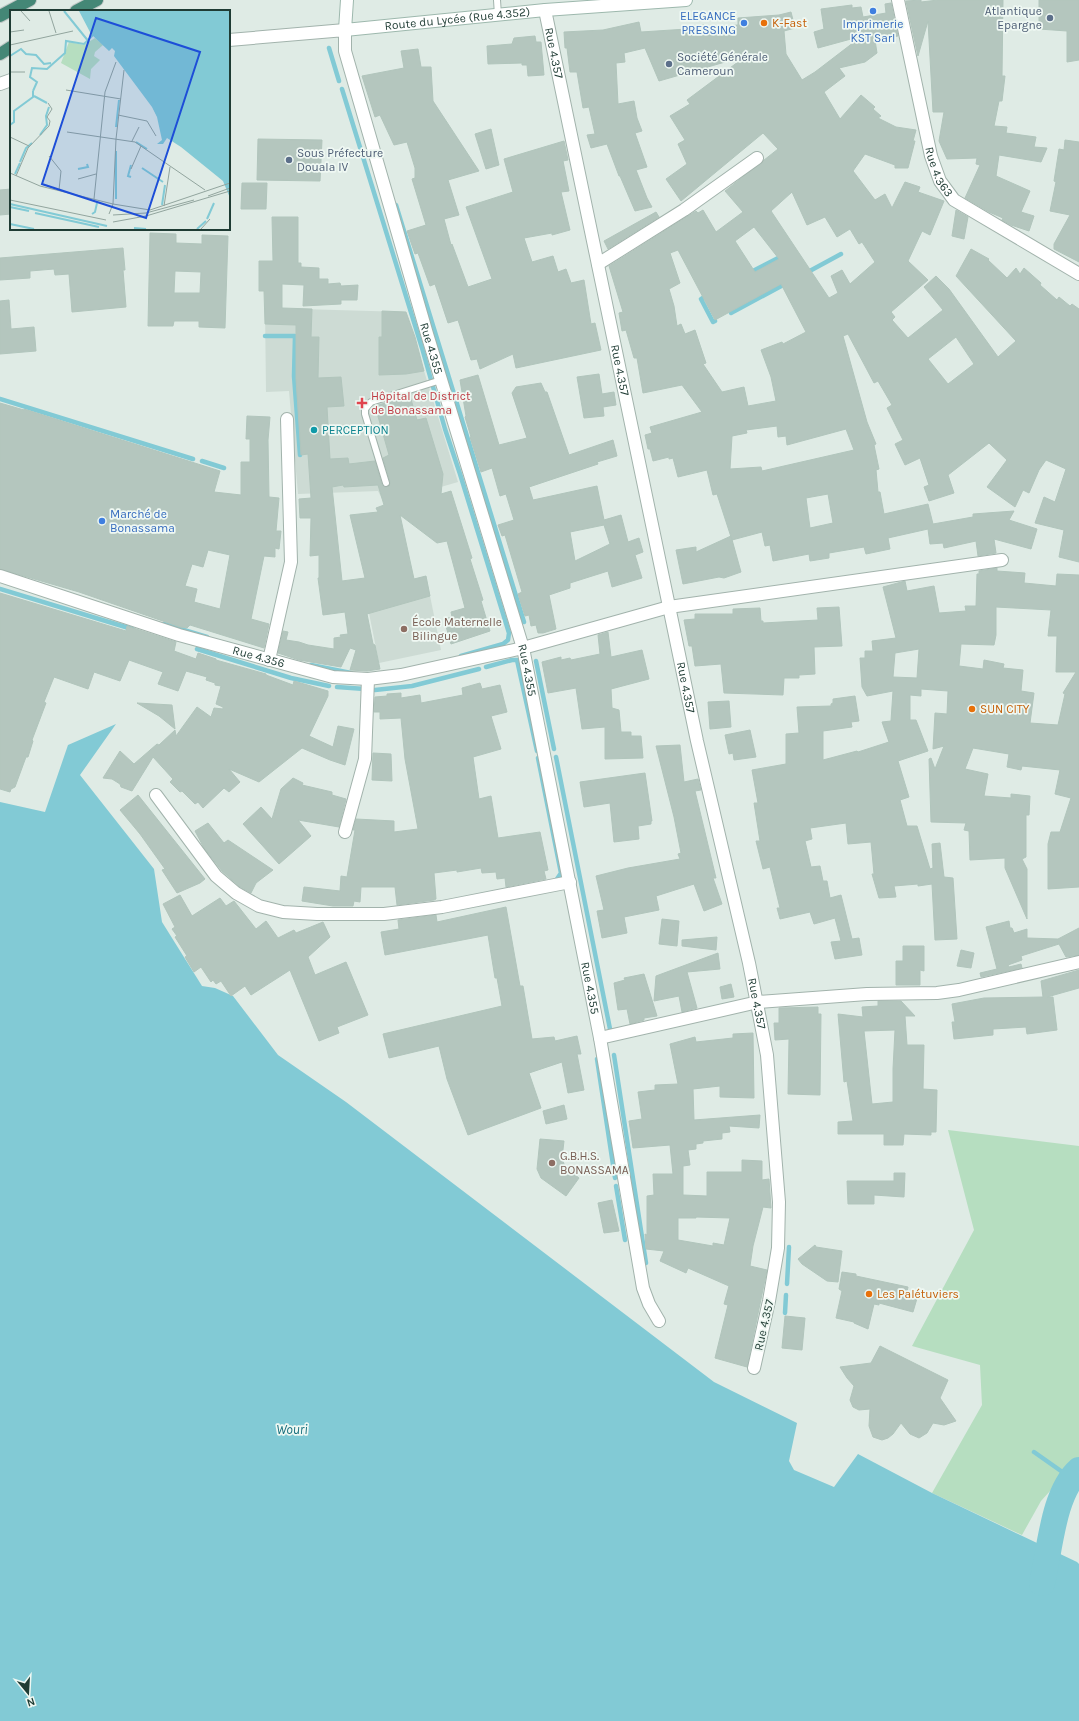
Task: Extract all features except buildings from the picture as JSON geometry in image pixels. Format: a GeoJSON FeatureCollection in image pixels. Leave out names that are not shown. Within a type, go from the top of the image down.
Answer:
{"type":"FeatureCollection","features":[{"type":"Feature","properties":{"kind":"highway"},"geometry":{"type":"LineString","coordinates":[[11,10],[30,0]]}},
{"type":"Feature","properties":{"kind":"highway"},"geometry":{"type":"LineString","coordinates":[[78,10],[97,0]]}},
{"type":"Feature","properties":{"kind":"highway"},"geometry":{"type":"LineString","coordinates":[[0,16],[10,11]]}},
{"type":"Feature","properties":{"kind":"highway"},"geometry":{"type":"LineString","coordinates":[[0,54],[10,48]]}},
{"type":"Feature","properties":{"kind":"street","name":"Rue 4.355"},"geometry":{"type":"LineString","coordinates":[[346,0],[345,51],[441,380],[524,648],[600,1038],[643,1288],[649,1304],[659,1321]]}},
{"type":"Feature","properties":{"kind":"street","name":"Route du Lycée (Rue 4.352)"},"geometry":{"type":"LineString","coordinates":[[230,40],[545,10],[686,0]]}},
{"type":"Feature","properties":{"kind":"street","name":"Rue 4.363"},"geometry":{"type":"LineString","coordinates":[[898,0],[931,156],[940,181],[954,200],[1079,274]]}},
{"type":"Feature","properties":{"kind":"street","name":"Rue 4.357"},"geometry":{"type":"LineString","coordinates":[[545,10],[697,740],[758,1002],[767,1056],[779,1202],[778,1248],[769,1300],[754,1368]]}},
{"type":"Feature","properties":{"kind":"street"},"geometry":{"type":"LineString","coordinates":[[0,84],[10,80]]}},
{"type":"Feature","properties":{"kind":"street"},"geometry":{"type":"LineString","coordinates":[[598,264],[684,210],[757,158]]}},
{"type":"Feature","properties":{"kind":"street"},"geometry":{"type":"LineString","coordinates":[[269,660],[291,562],[287,418]]}},
{"type":"Feature","properties":{"kind":"street","name":"Rue 4.356"},"geometry":{"type":"LineString","coordinates":[[0,576],[179,635],[333,677],[368,679],[401,675],[524,648],[669,607],[1002,560]]}},
{"type":"Feature","properties":{"kind":"street"},"geometry":{"type":"LineString","coordinates":[[346,832],[365,759],[368,679]]}},
{"type":"Feature","properties":{"kind":"street"},"geometry":{"type":"LineString","coordinates":[[156,795],[216,876],[236,893],[259,906],[283,912],[317,914],[384,914],[442,908],[570,882]]}},
{"type":"Feature","properties":{"kind":"street"},"geometry":{"type":"LineString","coordinates":[[600,1038],[758,1002],[867,994],[944,992],[959,990],[1079,962]]}},
{"type":"Feature","properties":{"kind":"lane"},"geometry":{"type":"LineString","coordinates":[[497,0],[498,15]]}},
{"type":"Feature","properties":{"kind":"lane"},"geometry":{"type":"LineString","coordinates":[[386,483],[365,414],[365,409],[371,402],[441,380]]}},
{"type":"Feature","properties":{"kind":"shaded area","name":"Hôpital de District de Bonassama"},"geometry":{"type":"Polygon","coordinates":[[[265,308],[406,312],[458,482],[403,498],[383,501],[378,491],[298,494],[289,391],[266,392],[265,308]]]}},
{"type":"Feature","properties":{"kind":"shaded area","name":"École Maternelle Bilingue"},"geometry":{"type":"Polygon","coordinates":[[[426,576],[441,650],[379,663],[369,613],[389,585],[426,576]]]}},
{"type":"Feature","properties":{"kind":"green space"},"geometry":{"type":"Polygon","coordinates":[[[948,1130],[1079,1146],[1079,1459],[1041,1501],[1022,1535],[932,1493],[982,1405],[980,1365],[912,1346],[974,1230],[948,1130]]]}},
{"type":"Feature","properties":{"kind":"water","name":"Wouri"},"geometry":{"type":"Polygon","coordinates":[[[116,724],[80,775],[154,869],[162,922],[202,986],[215,988],[233,996],[278,1055],[346,1102],[714,1382],[797,1423],[789,1461],[794,1470],[834,1487],[858,1454],[932,1493],[1077,1562],[1079,1564],[1079,1721],[0,1721],[0,802],[45,812],[68,745],[116,724]]]}},
{"type":"Feature","properties":{"kind":"waterway"},"geometry":{"type":"LineString","coordinates":[[329,48],[339,81]]}},
{"type":"Feature","properties":{"kind":"waterway"},"geometry":{"type":"LineString","coordinates":[[342,89],[422,348],[445,429],[509,633],[508,640],[503,644],[461,656]]}},
{"type":"Feature","properties":{"kind":"waterway"},"geometry":{"type":"LineString","coordinates":[[396,205],[524,622]]}},
{"type":"Feature","properties":{"kind":"waterway"},"geometry":{"type":"LineString","coordinates":[[806,273],[841,254]]}},
{"type":"Feature","properties":{"kind":"waterway"},"geometry":{"type":"LineString","coordinates":[[749,273],[782,256]]}},
{"type":"Feature","properties":{"kind":"waterway"},"geometry":{"type":"LineString","coordinates":[[731,313],[785,284]]}},
{"type":"Feature","properties":{"kind":"waterway"},"geometry":{"type":"LineString","coordinates":[[707,295],[701,299],[713,322],[715,321]]}},
{"type":"Feature","properties":{"kind":"waterway"},"geometry":{"type":"LineString","coordinates":[[265,336],[295,336],[294,376],[300,455]]}},
{"type":"Feature","properties":{"kind":"waterway"},"geometry":{"type":"LineString","coordinates":[[0,399],[193,459]]}},
{"type":"Feature","properties":{"kind":"waterway"},"geometry":{"type":"LineString","coordinates":[[202,461],[224,468]]}},
{"type":"Feature","properties":{"kind":"waterway"},"geometry":{"type":"LineString","coordinates":[[0,589],[132,629]]}},
{"type":"Feature","properties":{"kind":"waterway"},"geometry":{"type":"LineString","coordinates":[[164,624],[207,637]]}},
{"type":"Feature","properties":{"kind":"waterway"},"geometry":{"type":"LineString","coordinates":[[197,649],[291,678],[329,686]]}},
{"type":"Feature","properties":{"kind":"waterway"},"geometry":{"type":"LineString","coordinates":[[486,667],[517,660],[537,751]]}},
{"type":"Feature","properties":{"kind":"waterway"},"geometry":{"type":"LineString","coordinates":[[536,661],[554,749]]}},
{"type":"Feature","properties":{"kind":"waterway"},"geometry":{"type":"LineString","coordinates":[[311,665],[351,673]]}},
{"type":"Feature","properties":{"kind":"waterway"},"geometry":{"type":"LineString","coordinates":[[375,690],[412,686],[479,669]]}},
{"type":"Feature","properties":{"kind":"waterway"},"geometry":{"type":"LineString","coordinates":[[337,687],[365,689]]}},
{"type":"Feature","properties":{"kind":"waterway"},"geometry":{"type":"LineString","coordinates":[[556,757],[610,1029]]}},
{"type":"Feature","properties":{"kind":"waterway"},"geometry":{"type":"LineString","coordinates":[[538,758],[561,873],[555,882]]}},
{"type":"Feature","properties":{"kind":"waterway"},"geometry":{"type":"LineString","coordinates":[[614,1055],[646,1263]]}},
{"type":"Feature","properties":{"kind":"waterway"},"geometry":{"type":"LineString","coordinates":[[597,1059],[615,1178]]}},
{"type":"Feature","properties":{"kind":"waterway"},"geometry":{"type":"LineString","coordinates":[[616,1186],[625,1240]]}},
{"type":"Feature","properties":{"kind":"waterway"},"geometry":{"type":"LineString","coordinates":[[787,1284],[789,1247]]}},
{"type":"Feature","properties":{"kind":"waterway"},"geometry":{"type":"LineString","coordinates":[[785,1313],[786,1295]]}},
{"type":"Feature","properties":{"kind":"waterway"},"geometry":{"type":"LineString","coordinates":[[1034,1452],[1061,1471]]}},
{"type":"Feature","properties":{"kind":"waterway"},"geometry":{"type":"LineString","coordinates":[[1042,1583],[1058,1507],[1070,1480],[1079,1470]]}},
{"type":"Feature","properties":{"kind":"waterway"},"geometry":{"type":"LineString","coordinates":[[1073,1475],[1079,1478]]}},
{"type":"Feature","properties":{"kind":"place","name":"Imprimerie KST Sarl"},"geometry":{"type":"Point","coordinates":[873,11]}},
{"type":"Feature","properties":{"kind":"place","name":"Atlantique Epargne"},"geometry":{"type":"Point","coordinates":[1050,18]}},
{"type":"Feature","properties":{"kind":"place","name":"ELEGANCE PRESSING"},"geometry":{"type":"Point","coordinates":[744,23]}},
{"type":"Feature","properties":{"kind":"place","name":"K-Fast"},"geometry":{"type":"Point","coordinates":[764,23]}},
{"type":"Feature","properties":{"kind":"place","name":"Société Générale Cameroun"},"geometry":{"type":"Point","coordinates":[669,64]}},
{"type":"Feature","properties":{"kind":"place","name":"Sous Préfecture Douala IV"},"geometry":{"type":"Point","coordinates":[289,160]}},
{"type":"Feature","properties":{"kind":"place","name":"Hôpital de District de Bonassama"},"geometry":{"type":"Point","coordinates":[362,403]}},
{"type":"Feature","properties":{"kind":"place","name":"PERCEPTION"},"geometry":{"type":"Point","coordinates":[314,430]}},
{"type":"Feature","properties":{"kind":"place","name":"Marché de Bonassama"},"geometry":{"type":"Point","coordinates":[102,521]}},
{"type":"Feature","properties":{"kind":"place","name":"École Maternelle Bilingue"},"geometry":{"type":"Point","coordinates":[404,629]}},
{"type":"Feature","properties":{"kind":"place","name":"SUN CITY"},"geometry":{"type":"Point","coordinates":[972,709]}},
{"type":"Feature","properties":{"kind":"place","name":"G.B.H.S. BONASSAMA"},"geometry":{"type":"Point","coordinates":[552,1163]}},
{"type":"Feature","properties":{"kind":"place","name":"Les Palétuviers"},"geometry":{"type":"Point","coordinates":[869,1294]}}]}
